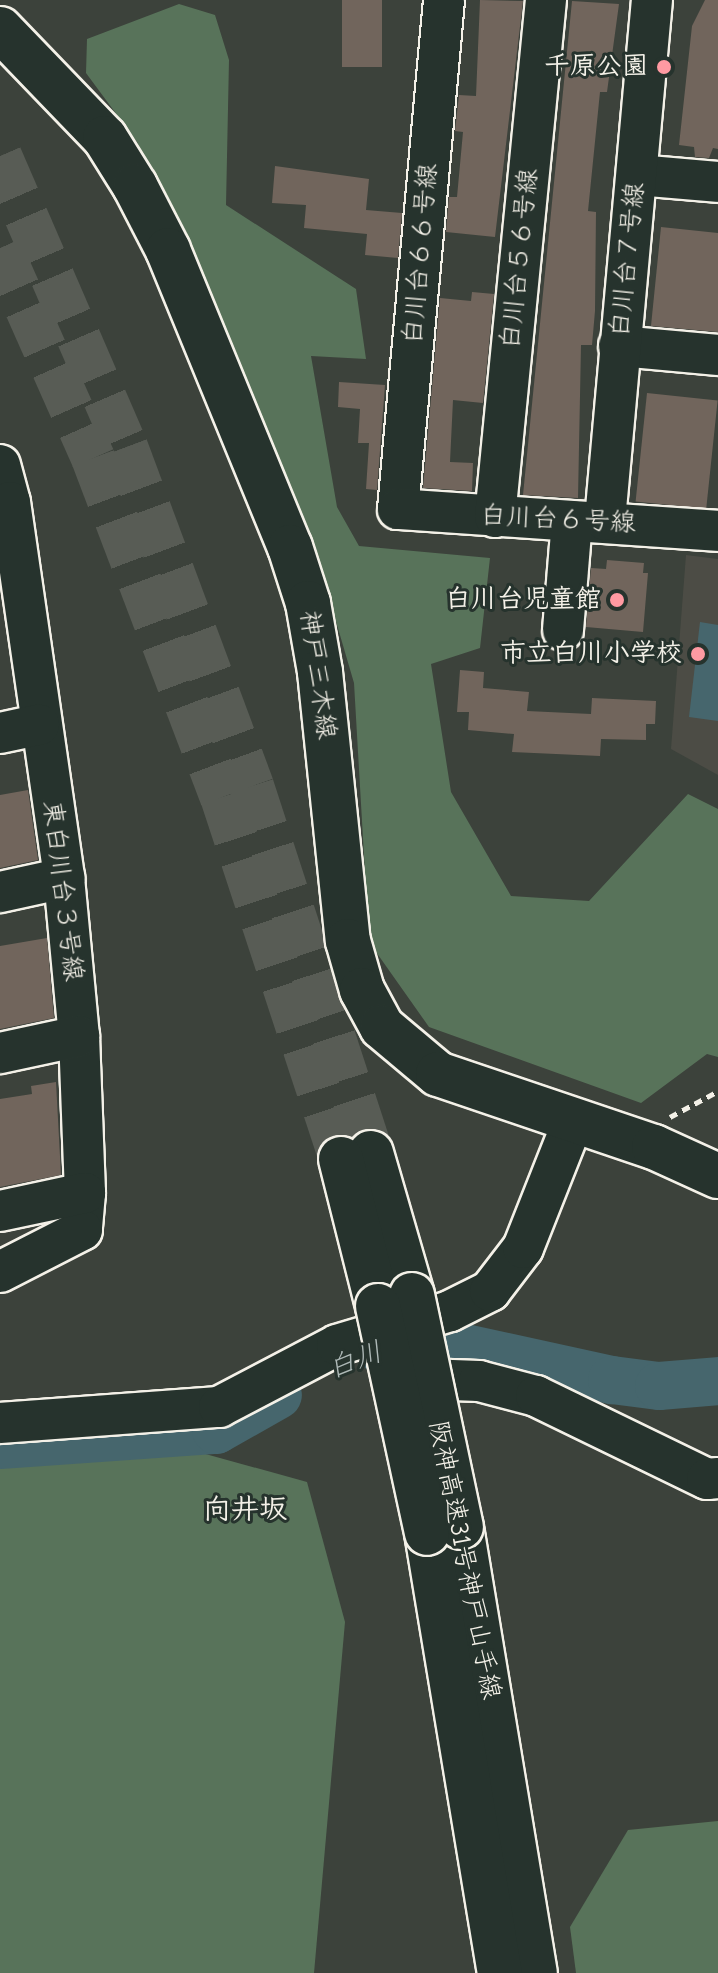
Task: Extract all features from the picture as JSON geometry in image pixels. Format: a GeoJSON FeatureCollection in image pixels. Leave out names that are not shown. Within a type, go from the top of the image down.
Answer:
{"type":"FeatureCollection","features":[{"type":"Feature","properties":{"kind":"main road","name":"神戸三木線"},"geometry":{"type":"LineString","coordinates":[[0,29],[105,138],[135,186],[168,250],[290,547],[308,603],[320,672],[340,892],[362,990],[382,1027],[438,1074],[574,1119],[718,1176]]}},
{"type":"Feature","properties":{"kind":"main road","name":"阪神高速31号神戸山手線"},"geometry":{"type":"LineString","coordinates":[[356,1156],[388,1312],[444,1530],[535,1973]]}},
{"type":"Feature","properties":{"kind":"main road","name":"阪神高速31号神戸山手線"},"geometry":{"type":"LineString","coordinates":[[444,1530],[500,1973]]}},
{"type":"Feature","properties":{"kind":"street","name":"白川台６６号線"},"geometry":{"type":"LineString","coordinates":[[398,509],[444,0]]}},
{"type":"Feature","properties":{"kind":"street","name":"白川台５６号線"},"geometry":{"type":"LineString","coordinates":[[495,517],[546,0]]}},
{"type":"Feature","properties":{"kind":"street","name":"白川台７号線"},"geometry":{"type":"LineString","coordinates":[[563,630],[588,521],[619,346],[652,0]]}},
{"type":"Feature","properties":{"kind":"street"},"geometry":{"type":"LineString","coordinates":[[637,175],[718,182]]}},
{"type":"Feature","properties":{"kind":"street"},"geometry":{"type":"LineString","coordinates":[[619,346],[718,355]]}},
{"type":"Feature","properties":{"kind":"street","name":"東白川台３号線"},"geometry":{"type":"LineString","coordinates":[[0,465],[10,573],[64,878],[79,1036],[85,1193],[82,1230],[0,1272]]}},
{"type":"Feature","properties":{"kind":"street","name":"白川台６号線"},"geometry":{"type":"LineString","coordinates":[[398,509],[718,531]]}},
{"type":"Feature","properties":{"kind":"street"},"geometry":{"type":"LineString","coordinates":[[0,733],[39,725]]}},
{"type":"Feature","properties":{"kind":"street"},"geometry":{"type":"LineString","coordinates":[[0,892],[64,878]]}},
{"type":"Feature","properties":{"kind":"street"},"geometry":{"type":"LineString","coordinates":[[0,1053],[79,1036]]}},
{"type":"Feature","properties":{"kind":"street"},"geometry":{"type":"LineString","coordinates":[[0,1423],[219,1407],[337,1345],[388,1312],[450,1311],[490,1291],[523,1248],[574,1119]]}},
{"type":"Feature","properties":{"kind":"street"},"geometry":{"type":"LineString","coordinates":[[0,1211],[85,1193]]}},
{"type":"Feature","properties":{"kind":"street"},"geometry":{"type":"LineString","coordinates":[[388,1312],[385,1378],[479,1381],[536,1396],[707,1479],[718,1478]]}},
{"type":"Feature","properties":{"kind":"path"},"geometry":{"type":"LineString","coordinates":[[709,1093],[718,1091]]}},
{"type":"Feature","properties":{"kind":"shaded area","name":"市立白川小学校"},"geometry":{"type":"Polygon","coordinates":[[[686,555],[718,559],[718,775],[671,749],[686,555]]]}},
{"type":"Feature","properties":{"kind":"green space"},"geometry":{"type":"Polygon","coordinates":[[[179,4],[215,15],[229,60],[226,205],[356,289],[366,359],[311,356],[337,507],[359,546],[490,558],[480,648],[431,664],[451,792],[511,896],[589,901],[688,794],[718,809],[718,1057],[707,1054],[641,1103],[429,1027],[369,942],[354,683],[323,577],[187,248],[137,142],[86,73],[87,39],[179,4]]]}},
{"type":"Feature","properties":{"kind":"green space"},"geometry":{"type":"Polygon","coordinates":[[[173,1445],[307,1482],[345,1622],[314,1973],[0,1973],[0,1458],[173,1445]]]}},
{"type":"Feature","properties":{"kind":"green space"},"geometry":{"type":"Polygon","coordinates":[[[718,1821],[718,1973],[576,1973],[570,1927],[628,1830],[718,1821]]]}},
{"type":"Feature","properties":{"kind":"water"},"geometry":{"type":"Polygon","coordinates":[[[700,622],[718,625],[718,721],[689,717],[700,622]]]}},
{"type":"Feature","properties":{"kind":"building"},"geometry":{"type":"Polygon","coordinates":[[[342,0],[382,0],[382,67],[342,67],[342,0]]]}},
{"type":"Feature","properties":{"kind":"building"},"geometry":{"type":"Polygon","coordinates":[[[480,0],[523,1],[495,237],[446,232],[449,197],[457,197],[463,132],[455,131],[459,95],[476,96],[480,0]]]}},
{"type":"Feature","properties":{"kind":"building"},"geometry":{"type":"Polygon","coordinates":[[[705,0],[718,0],[718,149],[713,148],[709,158],[695,157],[694,147],[679,145],[692,26],[705,0]]]}},
{"type":"Feature","properties":{"kind":"building"},"geometry":{"type":"Polygon","coordinates":[[[572,1],[619,4],[607,92],[600,92],[588,211],[596,212],[595,311],[592,345],[581,345],[578,498],[523,495],[572,1]]]}},
{"type":"Feature","properties":{"kind":"building"},"geometry":{"type":"Polygon","coordinates":[[[275,166],[369,179],[366,210],[402,213],[398,258],[365,255],[367,234],[304,228],[306,205],[272,203],[275,166]]]}},
{"type":"Feature","properties":{"kind":"building"},"geometry":{"type":"Polygon","coordinates":[[[661,227],[718,233],[718,332],[651,326],[661,227]]]}},
{"type":"Feature","properties":{"kind":"building"},"geometry":{"type":"Polygon","coordinates":[[[472,292],[494,294],[483,403],[453,400],[450,462],[473,463],[472,491],[423,488],[440,298],[471,301],[472,292]]]}},
{"type":"Feature","properties":{"kind":"building"},"geometry":{"type":"Polygon","coordinates":[[[339,382],[385,385],[377,490],[366,489],[369,443],[358,443],[360,409],[338,407],[339,382]]]}},
{"type":"Feature","properties":{"kind":"building"},"geometry":{"type":"Polygon","coordinates":[[[647,393],[718,400],[706,509],[636,501],[647,393]]]}},
{"type":"Feature","properties":{"kind":"building","name":"白川台児童館"},"geometry":{"type":"Polygon","coordinates":[[[607,560],[644,563],[643,573],[648,573],[643,632],[586,627],[591,568],[606,569],[607,560]]]}},
{"type":"Feature","properties":{"kind":"building"},"geometry":{"type":"Polygon","coordinates":[[[460,670],[484,672],[483,688],[529,692],[527,711],[591,714],[592,698],[656,701],[655,724],[646,724],[646,740],[601,739],[600,756],[512,752],[514,734],[468,730],[469,712],[457,712],[460,670]]]}},
{"type":"Feature","properties":{"kind":"building"},"geometry":{"type":"Polygon","coordinates":[[[28,790],[38,860],[0,868],[0,795],[28,790]]]}},
{"type":"Feature","properties":{"kind":"building"},"geometry":{"type":"Polygon","coordinates":[[[47,938],[54,1018],[0,1029],[0,946],[47,938]]]}},
{"type":"Feature","properties":{"kind":"building"},"geometry":{"type":"Polygon","coordinates":[[[56,1082],[61,1175],[0,1187],[0,1099],[32,1094],[31,1086],[56,1082]]]}},
{"type":"Feature","properties":{"kind":"waterway","name":"白川"},"geometry":{"type":"LineString","coordinates":[[381,1350],[419,1338],[612,1380],[659,1386],[718,1381]]}},
{"type":"Feature","properties":{"kind":"waterway","name":"白川"},"geometry":{"type":"LineString","coordinates":[[0,1445],[216,1430],[278,1395]]}},
{"type":"Feature","properties":{"kind":"tunnel"},"geometry":{"type":"LineString","coordinates":[[0,156],[126,447],[252,786],[371,1153]]}},
{"type":"Feature","properties":{"kind":"tunnel"},"geometry":{"type":"LineString","coordinates":[[0,248],[93,458],[222,797],[338,1149]]}},
{"type":"Feature","properties":{"kind":"place","name":"千原公園"},"geometry":{"type":"Point","coordinates":[664,67]}},
{"type":"Feature","properties":{"kind":"place","name":"白川台児童館"},"geometry":{"type":"Point","coordinates":[617,600]}},
{"type":"Feature","properties":{"kind":"place","name":"市立白川小学校"},"geometry":{"type":"Point","coordinates":[698,654]}},
{"type":"Feature","properties":{"kind":"district","name":"向井坂"},"geometry":{"type":"Point","coordinates":[245,1509]}}]}
